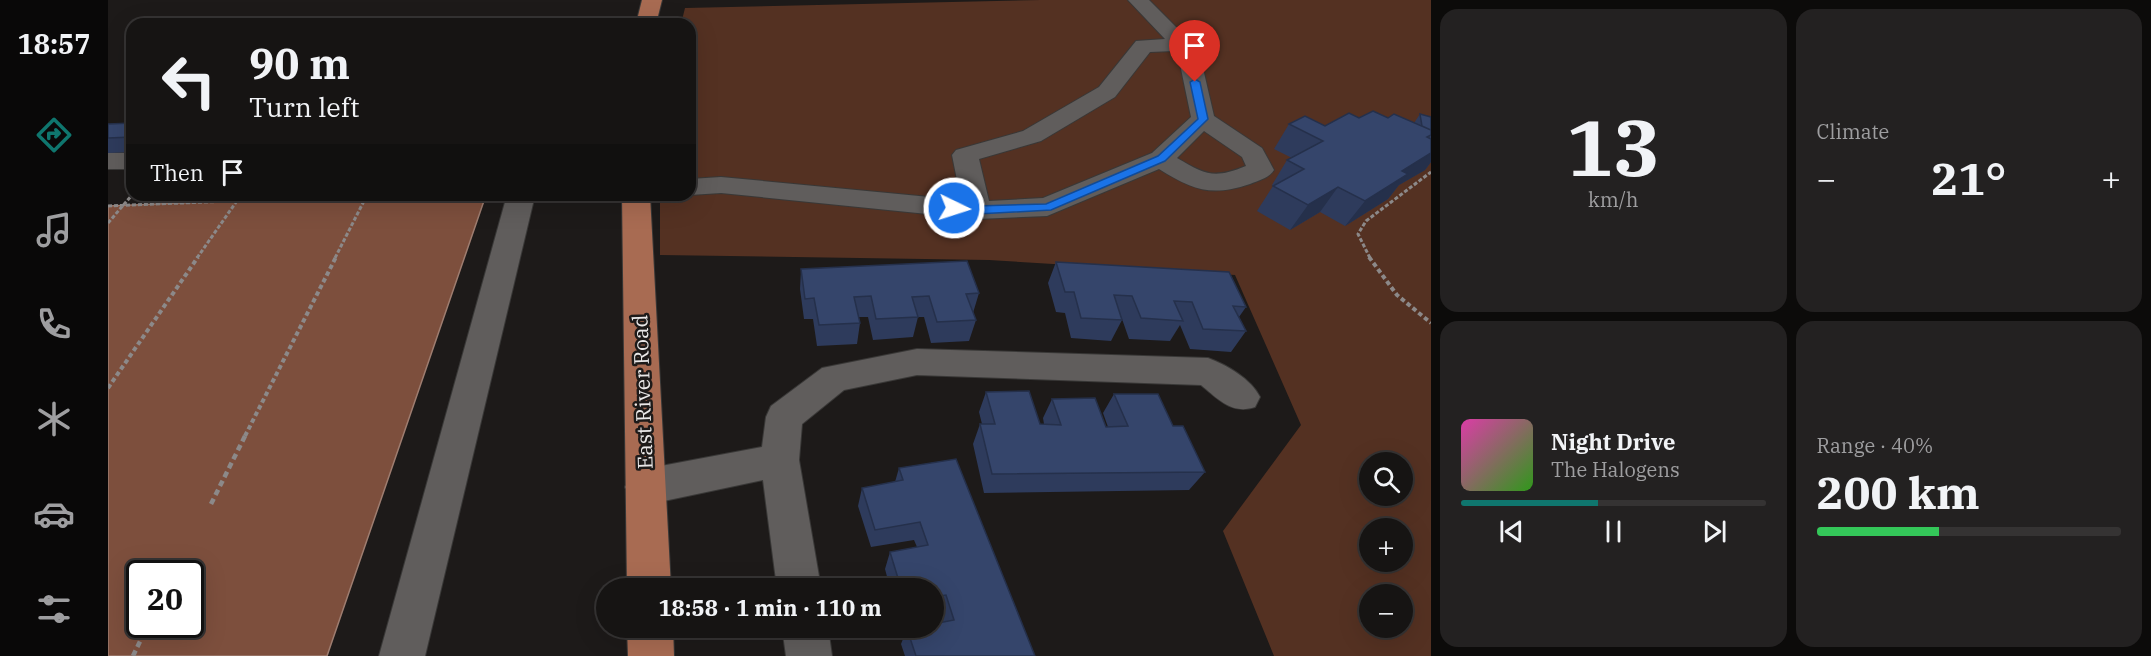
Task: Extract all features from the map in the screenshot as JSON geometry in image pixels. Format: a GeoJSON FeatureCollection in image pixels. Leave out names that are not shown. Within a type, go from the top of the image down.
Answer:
{"type":"FeatureCollection","features":[{"type":"Feature","properties":{"kind":"main road"},"geometry":{"type":"LineString","coordinates":[[648,18],[652,0]]}},
{"type":"Feature","properties":{"kind":"main road","name":"East River Road"},"geometry":{"type":"LineString","coordinates":[[636,201],[649,578]]}},
{"type":"Feature","properties":{"kind":"main road"},"geometry":{"type":"LineString","coordinates":[[650,638],[651,656]]}},
{"type":"Feature","properties":{"kind":"street"},"geometry":{"type":"LineString","coordinates":[[1138,0],[1182,44],[1191,64],[1203,119],[1253,153],[1261,170],[1223,185],[1200,182],[1161,159]]}},
{"type":"Feature","properties":{"kind":"street"},"geometry":{"type":"LineString","coordinates":[[977,210],[965,154],[1032,136],[1107,93],[1144,46],[1182,44]]}},
{"type":"Feature","properties":{"kind":"street"},"geometry":{"type":"LineString","coordinates":[[696,187],[721,185],[977,210],[1047,207],[1161,159],[1203,119]]}},
{"type":"Feature","properties":{"kind":"street"},"geometry":{"type":"LineString","coordinates":[[108,162],[126,161]]}},
{"type":"Feature","properties":{"kind":"street"},"geometry":{"type":"LineString","coordinates":[[402,656],[519,201]]}},
{"type":"Feature","properties":{"kind":"street"},"geometry":{"type":"LineString","coordinates":[[798,578],[780,460],[784,417],[834,378],[917,362],[1208,372],[1242,397]]}},
{"type":"Feature","properties":{"kind":"street"},"geometry":{"type":"LineString","coordinates":[[645,487],[780,460]]}},
{"type":"Feature","properties":{"kind":"street"},"geometry":{"type":"LineString","coordinates":[[807,638],[809,656]]}},
{"type":"Feature","properties":{"kind":"path"},"geometry":{"type":"LineString","coordinates":[[1431,172],[1366,220],[1358,234],[1373,265],[1386,283],[1407,305],[1431,323]]}},
{"type":"Feature","properties":{"kind":"path"},"geometry":{"type":"LineString","coordinates":[[108,223],[127,201]]}},
{"type":"Feature","properties":{"kind":"path"},"geometry":{"type":"LineString","coordinates":[[108,206],[237,201]]}},
{"type":"Feature","properties":{"kind":"path"},"geometry":{"type":"LineString","coordinates":[[108,388],[237,201]]}},
{"type":"Feature","properties":{"kind":"path"},"geometry":{"type":"LineString","coordinates":[[210,504],[364,201]]}},
{"type":"Feature","properties":{"kind":"path"},"geometry":{"type":"LineString","coordinates":[[133,656],[142,638]]}},
{"type":"Feature","properties":{"kind":"shaded area"},"geometry":{"type":"Polygon","coordinates":[[[1041,0],[1431,0],[1431,656],[1274,656],[1223,531],[1301,425],[1235,275],[989,260],[660,255],[660,201],[696,201],[696,18],[682,18],[685,8],[1041,0]]]}},
{"type":"Feature","properties":{"kind":"shaded area"},"geometry":{"type":"Polygon","coordinates":[[[230,201],[484,201],[327,656],[108,656],[108,206],[230,201]]]}},
{"type":"Feature","properties":{"kind":"building"},"geometry":{"type":"Polygon","coordinates":[[[1373,111],[1388,118],[1394,114],[1431,130],[1431,135],[1427,137],[1431,139],[1431,153],[1402,171],[1408,174],[1365,201],[1338,187],[1308,205],[1273,186],[1304,169],[1287,160],[1323,141],[1289,124],[1305,116],[1325,126],[1349,113],[1359,118],[1373,111]]]}},
{"type":"Feature","properties":{"kind":"building"},"geometry":{"type":"Polygon","coordinates":[[[1420,114],[1431,117],[1431,130],[1422,126],[1420,114]]]}},
{"type":"Feature","properties":{"kind":"building"},"geometry":{"type":"Polygon","coordinates":[[[126,123],[126,137],[108,138],[108,124],[126,123]]]}},
{"type":"Feature","properties":{"kind":"building"},"geometry":{"type":"Polygon","coordinates":[[[967,261],[979,293],[966,294],[976,320],[937,322],[929,296],[912,297],[918,317],[876,319],[871,296],[854,297],[860,323],[819,325],[814,298],[805,299],[801,269],[967,261]]]}},
{"type":"Feature","properties":{"kind":"building"},"geometry":{"type":"Polygon","coordinates":[[[1056,262],[1229,272],[1246,307],[1233,306],[1246,331],[1203,329],[1192,302],[1174,301],[1183,321],[1141,318],[1132,296],[1114,295],[1122,320],[1081,318],[1074,292],[1065,292],[1056,262]]]}},
{"type":"Feature","properties":{"kind":"building"},"geometry":{"type":"Polygon","coordinates":[[[1029,391],[1040,424],[1061,425],[1052,399],[1095,398],[1106,427],[1128,426],[1114,394],[1158,394],[1173,426],[1183,426],[1205,472],[992,474],[980,424],[995,424],[986,392],[1029,391]]]}},
{"type":"Feature","properties":{"kind":"building"},"geometry":{"type":"Polygon","coordinates":[[[956,459],[1035,656],[916,656],[910,638],[944,638],[944,622],[954,620],[946,595],[944,595],[944,578],[898,578],[890,552],[928,545],[920,522],[875,530],[862,488],[903,480],[899,468],[956,459]]]}},
{"type":"Feature","properties":{"kind":"route"},"geometry":{"type":"LineString","coordinates":[[954,208],[977,210],[1047,207],[1161,159],[1203,119],[1195,82]]}}]}
